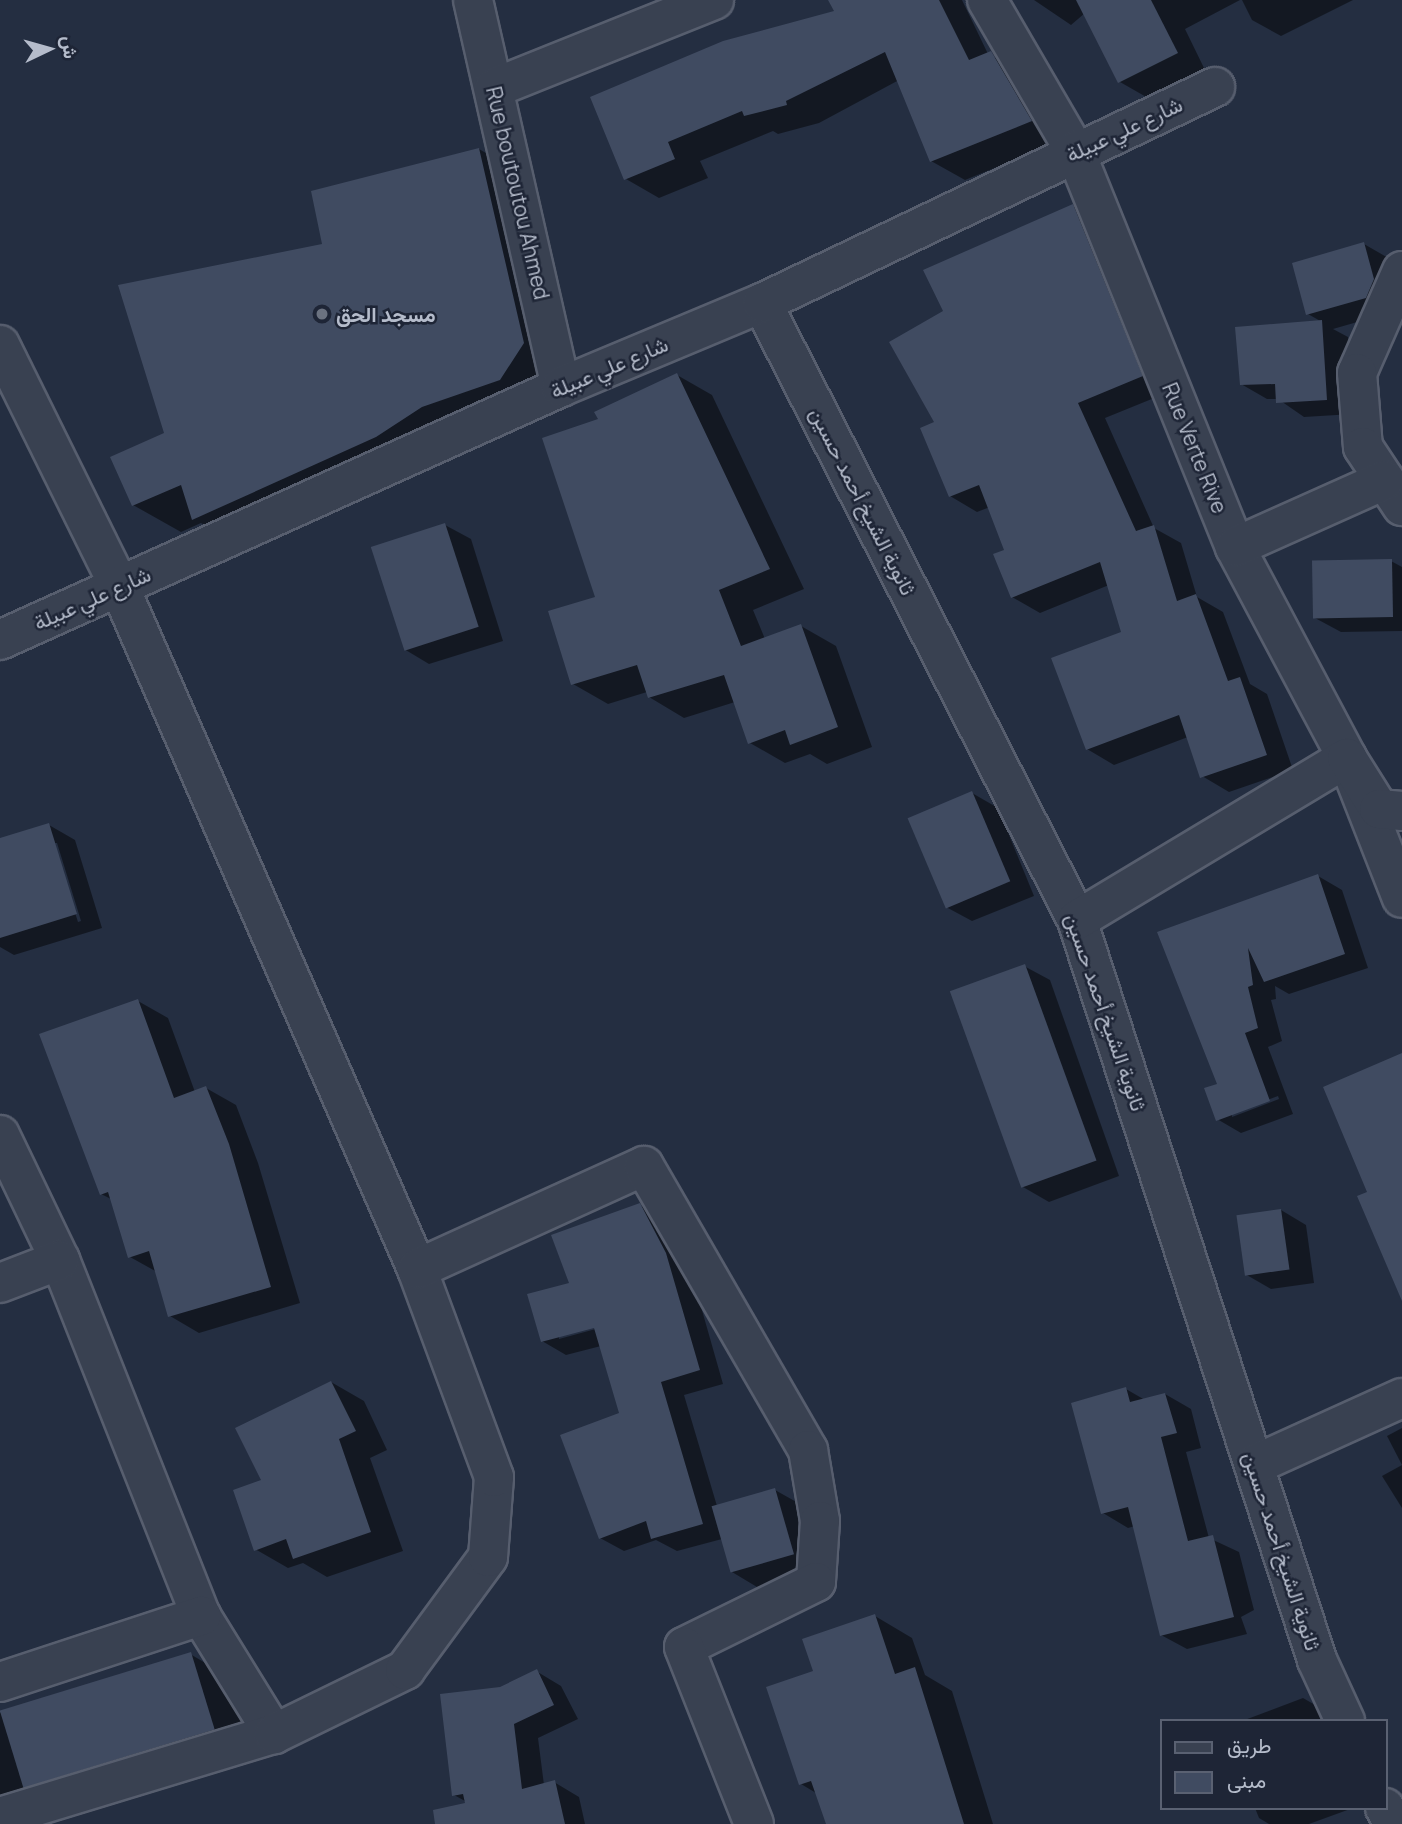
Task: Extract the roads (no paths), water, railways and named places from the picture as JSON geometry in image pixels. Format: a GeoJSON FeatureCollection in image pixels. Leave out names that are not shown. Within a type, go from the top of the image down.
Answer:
{"type":"FeatureCollection","features":[{"type":"Feature","properties":{"kind":"street","name":"Rue boutoutou Ahmed"},"geometry":{"type":"LineString","coordinates":[[473,0],[561,387]]}},
{"type":"Feature","properties":{"kind":"street"},"geometry":{"type":"LineString","coordinates":[[494,88],[714,0]]}},
{"type":"Feature","properties":{"kind":"street","name":"Rue Verte Rive"},"geometry":{"type":"LineString","coordinates":[[987,0],[1075,151],[1235,547],[1347,758],[1402,898]]}},
{"type":"Feature","properties":{"kind":"street","name":"شارع علي عبيلة"},"geometry":{"type":"LineString","coordinates":[[0,640],[561,387],[762,303],[1075,151],[1215,87]]}},
{"type":"Feature","properties":{"kind":"street"},"geometry":{"type":"LineString","coordinates":[[1235,547],[1393,493],[1363,447],[1357,373],[1402,271]]}},
{"type":"Feature","properties":{"kind":"street","name":"ثانوية الشيخ أحمد حسين"},"geometry":{"type":"LineString","coordinates":[[762,303],[1077,920],[1317,1660],[1344,1719]]}},
{"type":"Feature","properties":{"kind":"street"},"geometry":{"type":"LineString","coordinates":[[0,345],[119,586],[417,1269],[494,1477],[488,1557],[405,1670],[274,1734],[0,1817]]}},
{"type":"Feature","properties":{"kind":"street"},"geometry":{"type":"LineString","coordinates":[[1077,920],[1347,758],[1378,809],[1402,811]]}},
{"type":"Feature","properties":{"kind":"street"},"geometry":{"type":"LineString","coordinates":[[0,1135],[61,1260],[201,1616],[274,1734]]}},
{"type":"Feature","properties":{"kind":"street"},"geometry":{"type":"LineString","coordinates":[[417,1269],[644,1166],[808,1450],[818,1509],[816,1582],[684,1647],[754,1824]]}},
{"type":"Feature","properties":{"kind":"street"},"geometry":{"type":"LineString","coordinates":[[0,1283],[61,1260]]}},
{"type":"Feature","properties":{"kind":"street"},"geometry":{"type":"LineString","coordinates":[[1254,1465],[1402,1398]]}},
{"type":"Feature","properties":{"kind":"street"},"geometry":{"type":"LineString","coordinates":[[0,1682],[201,1616]]}},
{"type":"Feature","properties":{"kind":"place","name":"مسجد الحق"},"geometry":{"type":"Point","coordinates":[322,314]}}]}
